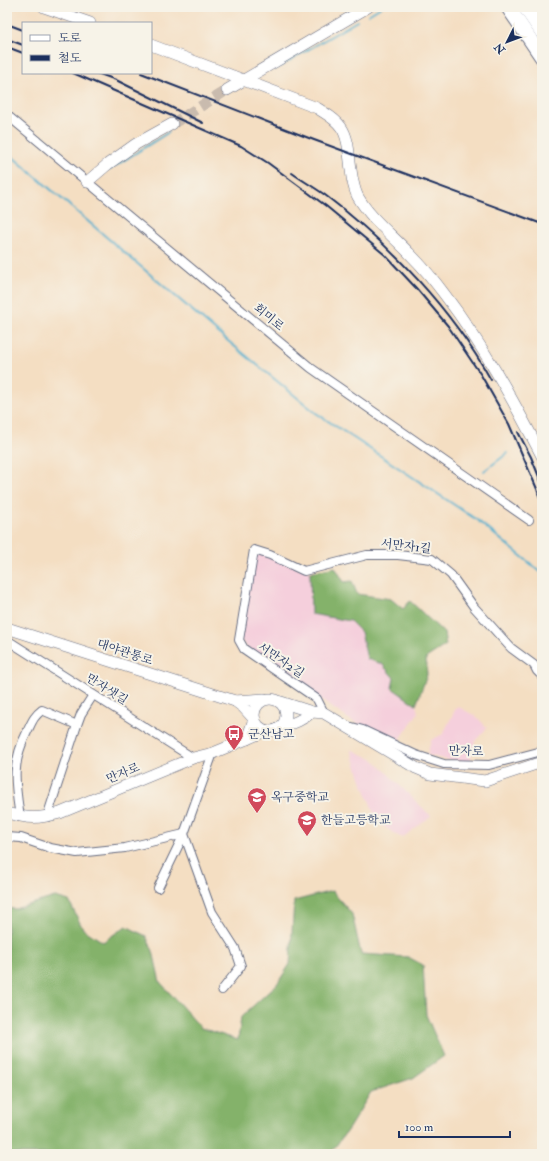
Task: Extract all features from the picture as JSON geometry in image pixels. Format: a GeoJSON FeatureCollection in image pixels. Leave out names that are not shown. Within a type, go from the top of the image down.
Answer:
{"type":"FeatureCollection","features":[{"type":"Feature","properties":{"kind":"highway"},"geometry":{"type":"LineString","coordinates":[[508,7],[542,57]]}},
{"type":"Feature","properties":{"kind":"highway"},"geometry":{"type":"LineString","coordinates":[[515,7],[542,49]]}},
{"type":"Feature","properties":{"kind":"highway"},"geometry":{"type":"LineString","coordinates":[[525,7],[542,32]]}},
{"type":"Feature","properties":{"kind":"highway"},"geometry":{"type":"LineString","coordinates":[[537,7],[542,16]]}},
{"type":"Feature","properties":{"kind":"street"},"geometry":{"type":"LineString","coordinates":[[44,7],[87,22]]}},
{"type":"Feature","properties":{"kind":"street"},"geometry":{"type":"LineString","coordinates":[[227,90],[368,7]]}},
{"type":"Feature","properties":{"kind":"street"},"geometry":{"type":"LineString","coordinates":[[152,45],[317,108],[333,118],[342,127],[348,144],[351,178],[363,205],[376,220],[411,254],[445,294],[476,340],[513,401],[542,456]]}},
{"type":"Feature","properties":{"kind":"street","name":"회미로"},"geometry":{"type":"LineString","coordinates":[[7,116],[311,368],[528,520]]}},
{"type":"Feature","properties":{"kind":"street"},"geometry":{"type":"LineString","coordinates":[[87,182],[108,164],[136,144],[172,124]]}},
{"type":"Feature","properties":{"kind":"street","name":"서만자1길"},"geometry":{"type":"LineString","coordinates":[[254,550],[270,555],[304,571],[367,554],[398,555],[432,559],[450,575],[474,607],[511,648],[534,665],[540,674]]}},
{"type":"Feature","properties":{"kind":"street","name":"서만자2길"},"geometry":{"type":"LineString","coordinates":[[254,550],[239,640],[244,649],[317,698],[324,713]]}},
{"type":"Feature","properties":{"kind":"street","name":"대야관통로"},"geometry":{"type":"LineString","coordinates":[[7,628],[235,702]]}},
{"type":"Feature","properties":{"kind":"street","name":"만자샛길"},"geometry":{"type":"LineString","coordinates":[[7,640],[193,758]]}},
{"type":"Feature","properties":{"kind":"street"},"geometry":{"type":"LineString","coordinates":[[47,816],[81,714],[93,695]]}},
{"type":"Feature","properties":{"kind":"street"},"geometry":{"type":"LineString","coordinates":[[247,739],[254,719],[254,711],[256,706],[265,699]]}},
{"type":"Feature","properties":{"kind":"street"},"geometry":{"type":"LineString","coordinates":[[235,702],[265,699],[281,702],[286,711],[287,717],[282,727]]}},
{"type":"Feature","properties":{"kind":"street"},"geometry":{"type":"LineString","coordinates":[[235,702],[243,707],[258,726],[265,731],[273,732],[306,718],[312,712]]}},
{"type":"Feature","properties":{"kind":"street","name":"만자로"},"geometry":{"type":"LineString","coordinates":[[281,702],[312,712],[324,713],[416,768],[430,774],[485,781],[542,762]]}},
{"type":"Feature","properties":{"kind":"street"},"geometry":{"type":"LineString","coordinates":[[20,817],[15,781],[16,763],[21,745],[35,716],[42,710],[77,725]]}},
{"type":"Feature","properties":{"kind":"street","name":"만자로"},"geometry":{"type":"LineString","coordinates":[[346,726],[363,730],[416,755],[444,764],[489,765],[542,751]]}},
{"type":"Feature","properties":{"kind":"street","name":"만자로"},"geometry":{"type":"LineString","coordinates":[[7,813],[20,817],[42,818],[60,813],[193,758],[213,752],[265,731]]}},
{"type":"Feature","properties":{"kind":"street"},"geometry":{"type":"LineString","coordinates":[[158,888],[184,834],[213,752]]}},
{"type":"Feature","properties":{"kind":"street"},"geometry":{"type":"LineString","coordinates":[[7,837],[21,838],[50,848],[77,853],[125,848],[184,834]]}},
{"type":"Feature","properties":{"kind":"street"},"geometry":{"type":"LineString","coordinates":[[184,834],[212,912],[235,948],[241,966],[222,990]]}},
{"type":"Feature","properties":{"kind":"shaded area"},"geometry":{"type":"Polygon","coordinates":[[[254,550],[310,572],[311,614],[350,621],[361,632],[367,659],[382,664],[394,678],[392,688],[416,705],[418,713],[397,744],[352,721],[328,705],[248,648],[241,640],[254,550]]]}},
{"type":"Feature","properties":{"kind":"shaded area"},"geometry":{"type":"Polygon","coordinates":[[[457,706],[477,717],[487,728],[475,741],[470,762],[448,760],[427,755],[431,740],[443,734],[457,706]]]}},
{"type":"Feature","properties":{"kind":"shaded area"},"geometry":{"type":"Polygon","coordinates":[[[351,749],[374,760],[431,816],[402,838],[378,823],[351,749]]]}},
{"type":"Feature","properties":{"kind":"green space"},"geometry":{"type":"Polygon","coordinates":[[[335,567],[344,582],[352,581],[357,594],[391,599],[403,609],[410,601],[444,633],[446,645],[426,658],[427,675],[416,705],[392,688],[394,678],[382,664],[367,659],[361,632],[350,621],[311,614],[310,572],[335,567]]]}},
{"type":"Feature","properties":{"kind":"green space"},"geometry":{"type":"Polygon","coordinates":[[[332,891],[352,914],[361,954],[408,957],[423,965],[426,1015],[444,1056],[413,1078],[371,1092],[349,1128],[330,1154],[7,1154],[7,908],[15,909],[55,897],[69,901],[83,929],[103,942],[126,926],[146,936],[153,951],[160,982],[201,1028],[238,1040],[241,1017],[277,984],[290,964],[294,901],[332,891]]]}},
{"type":"Feature","properties":{"kind":"waterway"},"geometry":{"type":"LineString","coordinates":[[368,15],[381,7]]}},
{"type":"Feature","properties":{"kind":"waterway"},"geometry":{"type":"LineString","coordinates":[[277,68],[357,21]]}},
{"type":"Feature","properties":{"kind":"waterway"},"geometry":{"type":"LineString","coordinates":[[109,170],[169,132]]}},
{"type":"Feature","properties":{"kind":"waterway"},"geometry":{"type":"LineString","coordinates":[[7,152],[222,336],[316,413],[477,520],[542,573]]}},
{"type":"Feature","properties":{"kind":"waterway"},"geometry":{"type":"LineString","coordinates":[[484,471],[508,453]]}},
{"type":"Feature","properties":{"kind":"tunnel"},"geometry":{"type":"LineString","coordinates":[[172,124],[227,90]]}},
{"type":"Feature","properties":{"kind":"railway"},"geometry":{"type":"LineString","coordinates":[[7,24],[22,30]]}},
{"type":"Feature","properties":{"kind":"railway"},"geometry":{"type":"LineString","coordinates":[[7,39],[22,45]]}},
{"type":"Feature","properties":{"kind":"railway"},"geometry":{"type":"LineString","coordinates":[[7,47],[22,53]]}},
{"type":"Feature","properties":{"kind":"railway"},"geometry":{"type":"LineString","coordinates":[[75,74],[241,146],[268,163],[326,206],[385,255],[416,288],[448,326],[481,375],[509,424],[537,489],[542,506]]}},
{"type":"Feature","properties":{"kind":"railway"},"geometry":{"type":"LineString","coordinates":[[100,74],[116,80],[203,123]]}},
{"type":"Feature","properties":{"kind":"railway"},"geometry":{"type":"LineString","coordinates":[[144,74],[314,140],[542,224]]}},
{"type":"Feature","properties":{"kind":"railway"},"geometry":{"type":"LineString","coordinates":[[292,173],[325,195],[349,214],[396,257],[418,280],[458,328],[491,380]]}},
{"type":"Feature","properties":{"kind":"railway"},"geometry":{"type":"LineString","coordinates":[[518,432],[531,457],[542,484]]}},
{"type":"Feature","properties":{"kind":"railway"},"geometry":{"type":"LineString","coordinates":[[541,1154],[542,1145]]}},
{"type":"Feature","properties":{"kind":"place","name":"군산남고"},"geometry":{"type":"Point","coordinates":[234,751]}},
{"type":"Feature","properties":{"kind":"place","name":"옥구중학교"},"geometry":{"type":"Point","coordinates":[257,814]}},
{"type":"Feature","properties":{"kind":"place","name":"한들고등학교"},"geometry":{"type":"Point","coordinates":[307,837]}}]}
